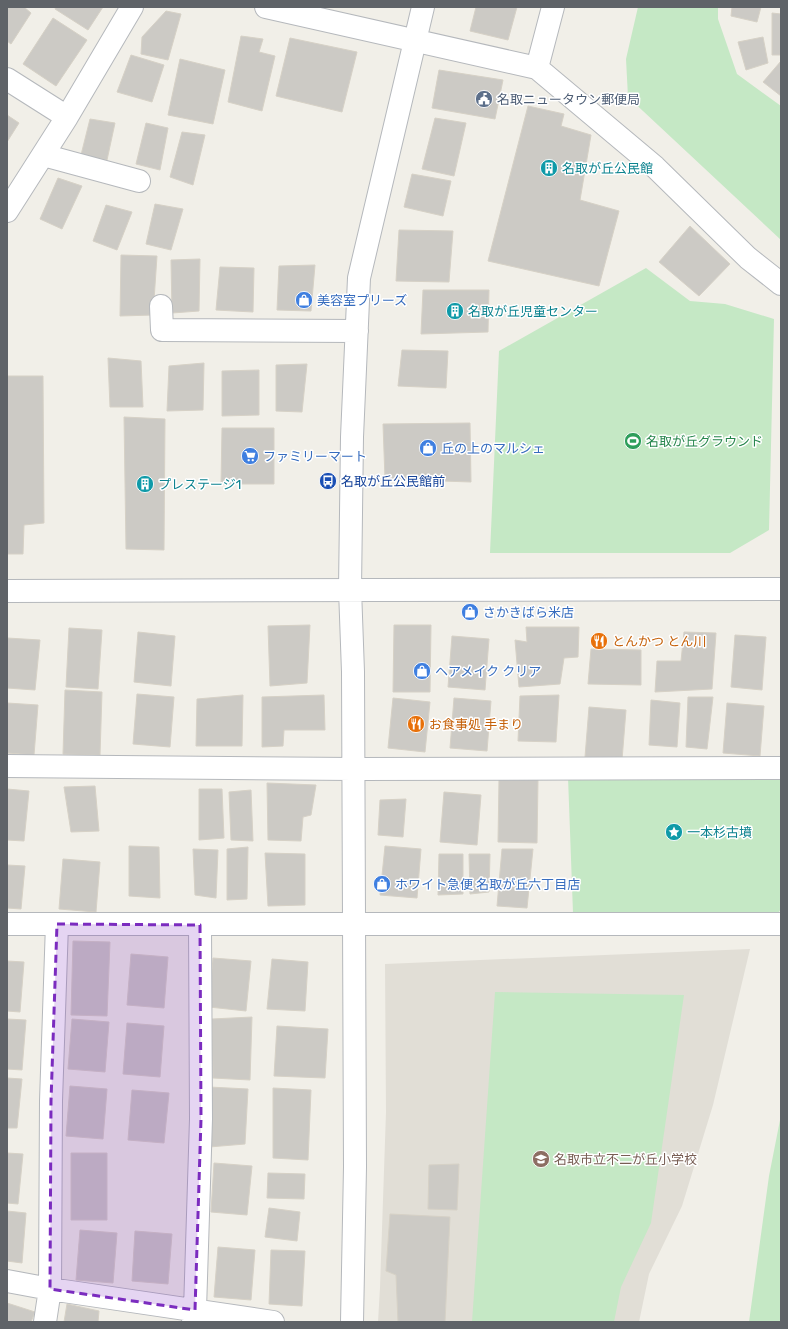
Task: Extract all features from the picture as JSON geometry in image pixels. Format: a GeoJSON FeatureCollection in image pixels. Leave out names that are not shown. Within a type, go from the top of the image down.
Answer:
{"type":"FeatureCollection","features":[{"type":"Feature","properties":{"kind":"street"},"geometry":{"type":"LineString","coordinates":[[7,211],[67,117],[132,7]]}},
{"type":"Feature","properties":{"kind":"street"},"geometry":{"type":"LineString","coordinates":[[266,7],[537,68],[655,167],[748,258],[781,284]]}},
{"type":"Feature","properties":{"kind":"street"},"geometry":{"type":"LineString","coordinates":[[352,1322],[355,1167],[353,672],[350,589],[352,437],[359,278],[423,7]]}},
{"type":"Feature","properties":{"kind":"street"},"geometry":{"type":"LineString","coordinates":[[537,68],[553,7]]}},
{"type":"Feature","properties":{"kind":"street"},"geometry":{"type":"LineString","coordinates":[[7,79],[67,117]]}},
{"type":"Feature","properties":{"kind":"street"},"geometry":{"type":"LineString","coordinates":[[43,155],[139,181]]}},
{"type":"Feature","properties":{"kind":"street"},"geometry":{"type":"LineString","coordinates":[[161,306],[162,330],[357,332]]}},
{"type":"Feature","properties":{"kind":"street"},"geometry":{"type":"LineString","coordinates":[[7,591],[781,589]]}},
{"type":"Feature","properties":{"kind":"street"},"geometry":{"type":"LineString","coordinates":[[7,766],[353,769],[781,768]]}},
{"type":"Feature","properties":{"kind":"street"},"geometry":{"type":"LineString","coordinates":[[7,924],[781,924]]}},
{"type":"Feature","properties":{"kind":"street"},"geometry":{"type":"LineString","coordinates":[[45,1322],[50,1289],[50,1101],[57,924]]}},
{"type":"Feature","properties":{"kind":"street"},"geometry":{"type":"LineString","coordinates":[[194,1316],[201,1119],[200,925]]}},
{"type":"Feature","properties":{"kind":"street"},"geometry":{"type":"LineString","coordinates":[[7,1281],[194,1316],[273,1322]]}},
{"type":"Feature","properties":{"kind":"highlighted area"},"geometry":{"type":"Polygon","coordinates":[[[57,924],[200,925],[201,1119],[195,1310],[50,1289],[51,1101],[57,924]]]}},
{"type":"Feature","properties":{"kind":"shaded area","name":"名取市立不二が丘小学校"},"geometry":{"type":"Polygon","coordinates":[[[750,949],[713,1105],[682,1206],[649,1274],[639,1322],[378,1322],[386,1112],[385,964],[750,949]]]}},
{"type":"Feature","properties":{"kind":"green space"},"geometry":{"type":"Polygon","coordinates":[[[638,7],[718,7],[718,19],[737,74],[781,106],[781,240],[628,97],[626,59],[638,7]]]}},
{"type":"Feature","properties":{"kind":"green space","name":"名取が丘グラウンド"},"geometry":{"type":"Polygon","coordinates":[[[646,268],[690,301],[725,304],[774,319],[769,530],[730,553],[490,553],[499,351],[646,268]]]}},
{"type":"Feature","properties":{"kind":"green space"},"geometry":{"type":"Polygon","coordinates":[[[568,777],[781,778],[781,909],[776,916],[573,913],[568,777]]]}},
{"type":"Feature","properties":{"kind":"green space"},"geometry":{"type":"Polygon","coordinates":[[[495,992],[684,995],[651,1223],[621,1287],[614,1322],[472,1322],[495,992]]]}},
{"type":"Feature","properties":{"kind":"green space"},"geometry":{"type":"Polygon","coordinates":[[[781,1115],[781,1322],[749,1322],[769,1176],[781,1115]]]}},
{"type":"Feature","properties":{"kind":"building"},"geometry":{"type":"Polygon","coordinates":[[[7,7],[24,7],[31,13],[11,44],[7,41],[7,7]]]}},
{"type":"Feature","properties":{"kind":"building"},"geometry":{"type":"Polygon","coordinates":[[[56,7],[103,7],[88,30],[55,9],[56,7]]]}},
{"type":"Feature","properties":{"kind":"building"},"geometry":{"type":"Polygon","coordinates":[[[476,7],[517,7],[508,40],[470,31],[476,7]]]}},
{"type":"Feature","properties":{"kind":"building"},"geometry":{"type":"Polygon","coordinates":[[[732,7],[761,7],[757,22],[731,16],[732,7]]]}},
{"type":"Feature","properties":{"kind":"building"},"geometry":{"type":"Polygon","coordinates":[[[166,11],[181,14],[168,60],[141,54],[142,37],[166,11]]]}},
{"type":"Feature","properties":{"kind":"building"},"geometry":{"type":"Polygon","coordinates":[[[772,13],[781,14],[781,55],[772,55],[772,13]]]}},
{"type":"Feature","properties":{"kind":"building"},"geometry":{"type":"Polygon","coordinates":[[[53,18],[87,40],[56,86],[23,64],[53,18]]]}},
{"type":"Feature","properties":{"kind":"building"},"geometry":{"type":"Polygon","coordinates":[[[241,36],[263,39],[259,52],[275,56],[262,111],[228,102],[241,36]]]}},
{"type":"Feature","properties":{"kind":"building"},"geometry":{"type":"Polygon","coordinates":[[[763,37],[768,63],[746,70],[738,42],[763,37]]]}},
{"type":"Feature","properties":{"kind":"building"},"geometry":{"type":"Polygon","coordinates":[[[290,38],[357,52],[342,112],[276,96],[290,38]]]}},
{"type":"Feature","properties":{"kind":"building"},"geometry":{"type":"Polygon","coordinates":[[[131,55],[164,65],[152,102],[117,92],[131,55]]]}},
{"type":"Feature","properties":{"kind":"building"},"geometry":{"type":"Polygon","coordinates":[[[180,59],[225,70],[213,124],[168,115],[180,59]]]}},
{"type":"Feature","properties":{"kind":"building"},"geometry":{"type":"Polygon","coordinates":[[[781,61],[781,96],[763,82],[781,61]]]}},
{"type":"Feature","properties":{"kind":"building"},"geometry":{"type":"Polygon","coordinates":[[[439,70],[503,80],[495,119],[432,108],[439,70]]]}},
{"type":"Feature","properties":{"kind":"building","name":"名取が丘公民館"},"geometry":{"type":"Polygon","coordinates":[[[528,106],[564,114],[561,126],[591,135],[580,200],[619,211],[599,286],[488,261],[528,106]]]}},
{"type":"Feature","properties":{"kind":"building"},"geometry":{"type":"Polygon","coordinates":[[[7,115],[19,123],[7,142],[7,115]]]}},
{"type":"Feature","properties":{"kind":"building"},"geometry":{"type":"Polygon","coordinates":[[[435,118],[466,123],[454,176],[422,169],[435,118]]]}},
{"type":"Feature","properties":{"kind":"building"},"geometry":{"type":"Polygon","coordinates":[[[90,119],[115,123],[107,160],[81,155],[90,119]]]}},
{"type":"Feature","properties":{"kind":"building"},"geometry":{"type":"Polygon","coordinates":[[[146,123],[168,128],[160,170],[136,164],[146,123]]]}},
{"type":"Feature","properties":{"kind":"building"},"geometry":{"type":"Polygon","coordinates":[[[182,132],[205,135],[193,185],[170,177],[182,132]]]}},
{"type":"Feature","properties":{"kind":"building"},"geometry":{"type":"Polygon","coordinates":[[[412,174],[451,181],[443,216],[404,207],[412,174]]]}},
{"type":"Feature","properties":{"kind":"building"},"geometry":{"type":"Polygon","coordinates":[[[58,178],[82,186],[62,229],[40,219],[58,178]]]}},
{"type":"Feature","properties":{"kind":"building"},"geometry":{"type":"Polygon","coordinates":[[[155,204],[183,209],[171,250],[146,244],[155,204]]]}},
{"type":"Feature","properties":{"kind":"building"},"geometry":{"type":"Polygon","coordinates":[[[106,205],[132,212],[117,250],[93,241],[106,205]]]}},
{"type":"Feature","properties":{"kind":"building"},"geometry":{"type":"Polygon","coordinates":[[[690,226],[730,264],[699,296],[659,262],[690,226]]]}},
{"type":"Feature","properties":{"kind":"building"},"geometry":{"type":"Polygon","coordinates":[[[399,230],[453,231],[449,282],[396,281],[399,230]]]}},
{"type":"Feature","properties":{"kind":"building"},"geometry":{"type":"Polygon","coordinates":[[[121,255],[157,256],[153,315],[120,316],[121,255]]]}},
{"type":"Feature","properties":{"kind":"building"},"geometry":{"type":"Polygon","coordinates":[[[200,259],[199,311],[172,313],[171,260],[200,259]]]}},
{"type":"Feature","properties":{"kind":"building"},"geometry":{"type":"Polygon","coordinates":[[[315,265],[311,311],[277,310],[279,266],[315,265]]]}},
{"type":"Feature","properties":{"kind":"building"},"geometry":{"type":"Polygon","coordinates":[[[220,267],[254,268],[253,312],[216,310],[220,267]]]}},
{"type":"Feature","properties":{"kind":"building","name":"名取が丘児童センター"},"geometry":{"type":"Polygon","coordinates":[[[423,290],[489,290],[488,332],[421,334],[423,290]]]}},
{"type":"Feature","properties":{"kind":"building"},"geometry":{"type":"Polygon","coordinates":[[[402,350],[448,351],[446,388],[398,386],[402,350]]]}},
{"type":"Feature","properties":{"kind":"building"},"geometry":{"type":"Polygon","coordinates":[[[108,358],[141,361],[143,407],[110,407],[108,358]]]}},
{"type":"Feature","properties":{"kind":"building"},"geometry":{"type":"Polygon","coordinates":[[[204,363],[203,410],[167,411],[169,366],[204,363]]]}},
{"type":"Feature","properties":{"kind":"building"},"geometry":{"type":"Polygon","coordinates":[[[307,364],[302,412],[276,411],[276,365],[307,364]]]}},
{"type":"Feature","properties":{"kind":"building"},"geometry":{"type":"Polygon","coordinates":[[[259,370],[259,415],[222,416],[222,371],[259,370]]]}},
{"type":"Feature","properties":{"kind":"building"},"geometry":{"type":"Polygon","coordinates":[[[7,376],[43,376],[44,523],[24,525],[23,554],[7,554],[7,376]]]}},
{"type":"Feature","properties":{"kind":"building","name":"プレステージ1"},"geometry":{"type":"Polygon","coordinates":[[[124,417],[165,419],[164,550],[126,549],[124,417]]]}},
{"type":"Feature","properties":{"kind":"building"},"geometry":{"type":"Polygon","coordinates":[[[470,423],[471,482],[385,479],[383,424],[470,423]]]}},
{"type":"Feature","properties":{"kind":"building"},"geometry":{"type":"Polygon","coordinates":[[[222,428],[274,428],[274,484],[221,484],[222,428]]]}},
{"type":"Feature","properties":{"kind":"building"},"geometry":{"type":"Polygon","coordinates":[[[310,625],[307,683],[270,686],[268,626],[310,625]]]}},
{"type":"Feature","properties":{"kind":"building"},"geometry":{"type":"Polygon","coordinates":[[[394,625],[431,625],[430,692],[393,692],[394,625]]]}},
{"type":"Feature","properties":{"kind":"building"},"geometry":{"type":"Polygon","coordinates":[[[526,627],[579,627],[578,657],[564,658],[560,684],[519,687],[515,640],[527,642],[526,627]]]}},
{"type":"Feature","properties":{"kind":"building"},"geometry":{"type":"Polygon","coordinates":[[[69,628],[102,630],[98,689],[66,687],[69,628]]]}},
{"type":"Feature","properties":{"kind":"building"},"geometry":{"type":"Polygon","coordinates":[[[138,632],[175,636],[171,686],[134,682],[138,632]]]}},
{"type":"Feature","properties":{"kind":"building"},"geometry":{"type":"Polygon","coordinates":[[[684,632],[716,633],[712,689],[655,692],[657,661],[681,661],[684,632]]]}},
{"type":"Feature","properties":{"kind":"building"},"geometry":{"type":"Polygon","coordinates":[[[735,635],[766,637],[762,690],[731,687],[735,635]]]}},
{"type":"Feature","properties":{"kind":"building"},"geometry":{"type":"Polygon","coordinates":[[[452,636],[489,639],[485,690],[448,687],[452,636]]]}},
{"type":"Feature","properties":{"kind":"building"},"geometry":{"type":"Polygon","coordinates":[[[7,638],[40,640],[35,690],[7,688],[7,638]]]}},
{"type":"Feature","properties":{"kind":"building"},"geometry":{"type":"Polygon","coordinates":[[[591,649],[641,650],[641,685],[588,684],[591,649]]]}},
{"type":"Feature","properties":{"kind":"building"},"geometry":{"type":"Polygon","coordinates":[[[65,690],[102,692],[100,755],[63,754],[65,690]]]}},
{"type":"Feature","properties":{"kind":"building"},"geometry":{"type":"Polygon","coordinates":[[[137,694],[174,697],[170,747],[133,744],[137,694]]]}},
{"type":"Feature","properties":{"kind":"building"},"geometry":{"type":"Polygon","coordinates":[[[243,695],[242,746],[196,746],[197,699],[243,695]]]}},
{"type":"Feature","properties":{"kind":"building"},"geometry":{"type":"Polygon","coordinates":[[[324,695],[325,730],[284,730],[283,746],[262,747],[262,697],[324,695]]]}},
{"type":"Feature","properties":{"kind":"building"},"geometry":{"type":"Polygon","coordinates":[[[559,695],[556,742],[518,741],[520,696],[559,695]]]}},
{"type":"Feature","properties":{"kind":"building"},"geometry":{"type":"Polygon","coordinates":[[[688,697],[713,697],[707,749],[686,747],[688,697]]]}},
{"type":"Feature","properties":{"kind":"building"},"geometry":{"type":"Polygon","coordinates":[[[393,698],[430,702],[425,752],[388,748],[393,698]]]}},
{"type":"Feature","properties":{"kind":"building"},"geometry":{"type":"Polygon","coordinates":[[[454,698],[491,701],[487,751],[450,748],[454,698]]]}},
{"type":"Feature","properties":{"kind":"building"},"geometry":{"type":"Polygon","coordinates":[[[651,700],[680,703],[677,747],[649,745],[651,700]]]}},
{"type":"Feature","properties":{"kind":"building"},"geometry":{"type":"Polygon","coordinates":[[[7,703],[38,705],[34,755],[7,753],[7,703]]]}},
{"type":"Feature","properties":{"kind":"building"},"geometry":{"type":"Polygon","coordinates":[[[727,703],[764,706],[760,756],[723,753],[727,703]]]}},
{"type":"Feature","properties":{"kind":"building"},"geometry":{"type":"Polygon","coordinates":[[[589,707],[626,710],[622,760],[585,757],[589,707]]]}},
{"type":"Feature","properties":{"kind":"building"},"geometry":{"type":"Polygon","coordinates":[[[499,779],[538,779],[537,843],[498,842],[499,779]]]}},
{"type":"Feature","properties":{"kind":"building"},"geometry":{"type":"Polygon","coordinates":[[[267,783],[316,785],[311,815],[303,817],[301,841],[268,840],[267,783]]]}},
{"type":"Feature","properties":{"kind":"building"},"geometry":{"type":"Polygon","coordinates":[[[95,786],[99,831],[71,832],[64,787],[95,786]]]}},
{"type":"Feature","properties":{"kind":"building"},"geometry":{"type":"Polygon","coordinates":[[[7,789],[29,791],[24,841],[7,840],[7,789]]]}},
{"type":"Feature","properties":{"kind":"building"},"geometry":{"type":"Polygon","coordinates":[[[199,789],[222,789],[224,838],[199,840],[199,789]]]}},
{"type":"Feature","properties":{"kind":"building"},"geometry":{"type":"Polygon","coordinates":[[[251,790],[253,841],[231,840],[229,792],[251,790]]]}},
{"type":"Feature","properties":{"kind":"building"},"geometry":{"type":"Polygon","coordinates":[[[444,792],[481,795],[477,845],[440,842],[444,792]]]}},
{"type":"Feature","properties":{"kind":"building"},"geometry":{"type":"Polygon","coordinates":[[[406,799],[403,837],[378,835],[380,800],[406,799]]]}},
{"type":"Feature","properties":{"kind":"building"},"geometry":{"type":"Polygon","coordinates":[[[129,846],[159,847],[160,898],[129,896],[129,846]]]}},
{"type":"Feature","properties":{"kind":"building"},"geometry":{"type":"Polygon","coordinates":[[[385,846],[421,849],[417,898],[380,895],[385,846]]]}},
{"type":"Feature","properties":{"kind":"building"},"geometry":{"type":"Polygon","coordinates":[[[248,847],[247,899],[227,900],[227,849],[248,847]]]}},
{"type":"Feature","properties":{"kind":"building"},"geometry":{"type":"Polygon","coordinates":[[[193,849],[218,850],[216,898],[195,895],[193,849]]]}},
{"type":"Feature","properties":{"kind":"building"},"geometry":{"type":"Polygon","coordinates":[[[502,849],[533,849],[527,908],[497,906],[502,849]]]}},
{"type":"Feature","properties":{"kind":"building"},"geometry":{"type":"Polygon","coordinates":[[[265,853],[305,854],[305,905],[268,906],[265,853]]]}},
{"type":"Feature","properties":{"kind":"building"},"geometry":{"type":"Polygon","coordinates":[[[439,854],[463,854],[463,894],[438,895],[439,854]]]}},
{"type":"Feature","properties":{"kind":"building"},"geometry":{"type":"Polygon","coordinates":[[[469,854],[490,854],[489,892],[470,894],[469,854]]]}},
{"type":"Feature","properties":{"kind":"building"},"geometry":{"type":"Polygon","coordinates":[[[63,859],[100,862],[96,912],[59,909],[63,859]]]}},
{"type":"Feature","properties":{"kind":"building"},"geometry":{"type":"Polygon","coordinates":[[[7,865],[25,866],[21,909],[7,908],[7,865]]]}},
{"type":"Feature","properties":{"kind":"building"},"geometry":{"type":"Polygon","coordinates":[[[73,941],[110,942],[107,1016],[71,1015],[73,941]]]}},
{"type":"Feature","properties":{"kind":"building"},"geometry":{"type":"Polygon","coordinates":[[[131,954],[168,957],[164,1008],[127,1005],[131,954]]]}},
{"type":"Feature","properties":{"kind":"building"},"geometry":{"type":"Polygon","coordinates":[[[213,958],[251,961],[246,1011],[209,1007],[213,958]]]}},
{"type":"Feature","properties":{"kind":"building"},"geometry":{"type":"Polygon","coordinates":[[[272,959],[308,962],[305,1011],[267,1009],[272,959]]]}},
{"type":"Feature","properties":{"kind":"building"},"geometry":{"type":"Polygon","coordinates":[[[7,961],[24,962],[20,1012],[7,1011],[7,961]]]}},
{"type":"Feature","properties":{"kind":"building"},"geometry":{"type":"Polygon","coordinates":[[[252,1017],[250,1080],[213,1078],[212,1019],[252,1017]]]}},
{"type":"Feature","properties":{"kind":"building"},"geometry":{"type":"Polygon","coordinates":[[[7,1019],[26,1020],[22,1070],[7,1069],[7,1019]]]}},
{"type":"Feature","properties":{"kind":"building"},"geometry":{"type":"Polygon","coordinates":[[[72,1019],[109,1022],[105,1072],[68,1069],[72,1019]]]}},
{"type":"Feature","properties":{"kind":"building"},"geometry":{"type":"Polygon","coordinates":[[[127,1023],[164,1026],[160,1077],[123,1074],[127,1023]]]}},
{"type":"Feature","properties":{"kind":"building"},"geometry":{"type":"Polygon","coordinates":[[[277,1026],[328,1029],[325,1078],[274,1076],[277,1026]]]}},
{"type":"Feature","properties":{"kind":"building"},"geometry":{"type":"Polygon","coordinates":[[[7,1078],[22,1079],[17,1128],[7,1128],[7,1078]]]}},
{"type":"Feature","properties":{"kind":"building"},"geometry":{"type":"Polygon","coordinates":[[[70,1086],[107,1089],[103,1139],[66,1136],[70,1086]]]}},
{"type":"Feature","properties":{"kind":"building"},"geometry":{"type":"Polygon","coordinates":[[[209,1087],[248,1089],[245,1144],[209,1147],[209,1087]]]}},
{"type":"Feature","properties":{"kind":"building"},"geometry":{"type":"Polygon","coordinates":[[[273,1088],[311,1090],[308,1160],[273,1158],[273,1088]]]}},
{"type":"Feature","properties":{"kind":"building"},"geometry":{"type":"Polygon","coordinates":[[[132,1090],[169,1093],[164,1143],[128,1140],[132,1090]]]}},
{"type":"Feature","properties":{"kind":"building"},"geometry":{"type":"Polygon","coordinates":[[[7,1153],[23,1154],[18,1204],[7,1203],[7,1153]]]}},
{"type":"Feature","properties":{"kind":"building"},"geometry":{"type":"Polygon","coordinates":[[[71,1153],[107,1153],[107,1220],[71,1220],[71,1153]]]}},
{"type":"Feature","properties":{"kind":"building"},"geometry":{"type":"Polygon","coordinates":[[[214,1163],[252,1166],[247,1215],[211,1212],[214,1163]]]}},
{"type":"Feature","properties":{"kind":"building"},"geometry":{"type":"Polygon","coordinates":[[[459,1164],[457,1210],[428,1209],[429,1165],[459,1164]]]}},
{"type":"Feature","properties":{"kind":"building"},"geometry":{"type":"Polygon","coordinates":[[[268,1173],[305,1174],[304,1199],[267,1198],[268,1173]]]}},
{"type":"Feature","properties":{"kind":"building"},"geometry":{"type":"Polygon","coordinates":[[[269,1208],[300,1212],[297,1241],[265,1237],[269,1208]]]}},
{"type":"Feature","properties":{"kind":"building"},"geometry":{"type":"Polygon","coordinates":[[[7,1211],[26,1213],[22,1263],[7,1261],[7,1211]]]}},
{"type":"Feature","properties":{"kind":"building"},"geometry":{"type":"Polygon","coordinates":[[[390,1214],[450,1217],[445,1322],[398,1322],[396,1275],[386,1271],[390,1214]]]}},
{"type":"Feature","properties":{"kind":"building"},"geometry":{"type":"Polygon","coordinates":[[[80,1230],[117,1233],[113,1283],[76,1280],[80,1230]]]}},
{"type":"Feature","properties":{"kind":"building"},"geometry":{"type":"Polygon","coordinates":[[[135,1231],[172,1234],[168,1284],[132,1281],[135,1231]]]}},
{"type":"Feature","properties":{"kind":"building"},"geometry":{"type":"Polygon","coordinates":[[[218,1247],[255,1250],[251,1300],[214,1297],[218,1247]]]}},
{"type":"Feature","properties":{"kind":"building"},"geometry":{"type":"Polygon","coordinates":[[[271,1250],[305,1251],[302,1306],[269,1304],[271,1250]]]}},
{"type":"Feature","properties":{"kind":"building"},"geometry":{"type":"Polygon","coordinates":[[[7,1303],[35,1312],[31,1322],[7,1322],[7,1303]]]}},
{"type":"Feature","properties":{"kind":"building"},"geometry":{"type":"Polygon","coordinates":[[[67,1304],[99,1311],[98,1322],[64,1322],[67,1304]]]}},
{"type":"Feature","properties":{"kind":"place","name":"名取ニュータウン郵便局"},"geometry":{"type":"Point","coordinates":[484,99]}},
{"type":"Feature","properties":{"kind":"place","name":"名取が丘公民館"},"geometry":{"type":"Point","coordinates":[549,168]}},
{"type":"Feature","properties":{"kind":"place","name":"美容室プリーズ"},"geometry":{"type":"Point","coordinates":[304,300]}},
{"type":"Feature","properties":{"kind":"place","name":"名取が丘児童センター"},"geometry":{"type":"Point","coordinates":[455,311]}},
{"type":"Feature","properties":{"kind":"place","name":"名取が丘グラウンド"},"geometry":{"type":"Point","coordinates":[633,441]}},
{"type":"Feature","properties":{"kind":"place","name":"丘の上のマルシェ"},"geometry":{"type":"Point","coordinates":[428,448]}},
{"type":"Feature","properties":{"kind":"place","name":"ファミリーマート"},"geometry":{"type":"Point","coordinates":[250,456]}},
{"type":"Feature","properties":{"kind":"place","name":"名取が丘公民館前"},"geometry":{"type":"Point","coordinates":[328,481]}},
{"type":"Feature","properties":{"kind":"place","name":"プレステージ1"},"geometry":{"type":"Point","coordinates":[145,484]}},
{"type":"Feature","properties":{"kind":"place","name":"さかきばら米店"},"geometry":{"type":"Point","coordinates":[470,612]}},
{"type":"Feature","properties":{"kind":"place","name":"とんかつ とん川"},"geometry":{"type":"Point","coordinates":[599,641]}},
{"type":"Feature","properties":{"kind":"place","name":"ヘアメイク クリア"},"geometry":{"type":"Point","coordinates":[422,671]}},
{"type":"Feature","properties":{"kind":"place","name":"お食事処 手まり"},"geometry":{"type":"Point","coordinates":[416,724]}},
{"type":"Feature","properties":{"kind":"place","name":"一本杉古墳"},"geometry":{"type":"Point","coordinates":[674,832]}},
{"type":"Feature","properties":{"kind":"place","name":"ホワイト急便 名取が丘六丁目店"},"geometry":{"type":"Point","coordinates":[382,884]}},
{"type":"Feature","properties":{"kind":"place","name":"名取市立不二が丘小学校"},"geometry":{"type":"Point","coordinates":[541,1159]}}]}
